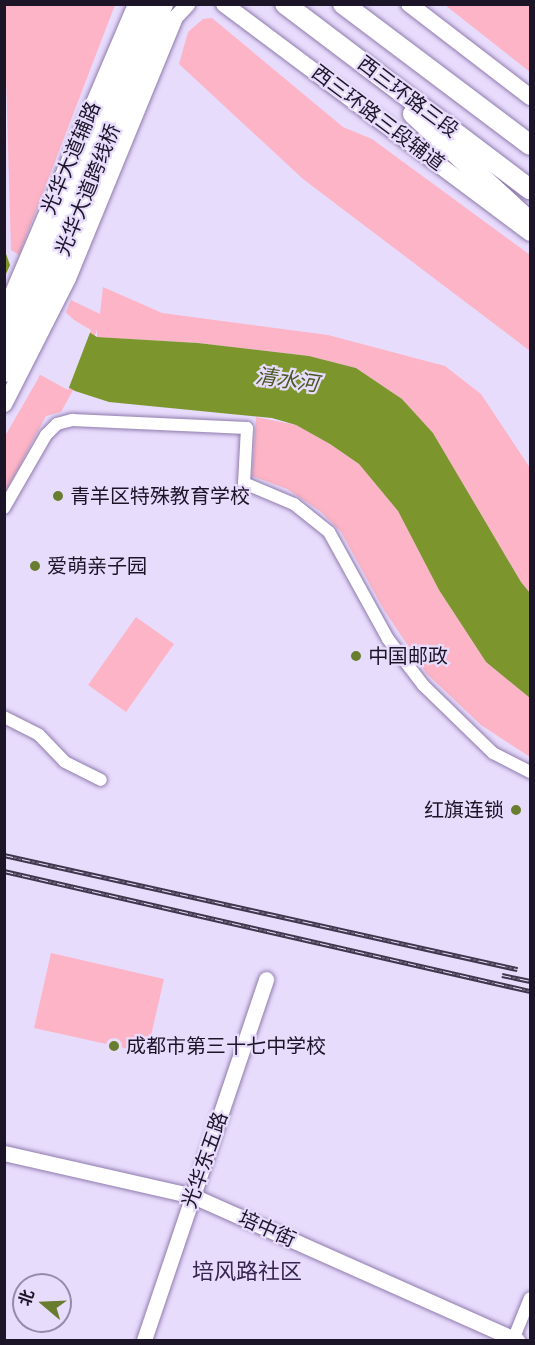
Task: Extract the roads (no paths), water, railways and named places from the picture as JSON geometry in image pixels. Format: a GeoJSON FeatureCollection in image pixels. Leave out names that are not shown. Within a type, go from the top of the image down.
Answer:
{"type":"FeatureCollection","features":[{"type":"Feature","properties":{"kind":"main road","name":"光华大道跨线桥"},"geometry":{"type":"LineString","coordinates":[[4,337],[38,268],[146,4]]}},
{"type":"Feature","properties":{"kind":"main road","name":"光华大道跨线桥"},"geometry":{"type":"LineString","coordinates":[[4,372],[62,254],[163,4]]}},
{"type":"Feature","properties":{"kind":"main road","name":"西三环路三段辅道"},"geometry":{"type":"LineString","coordinates":[[224,4],[531,233]]}},
{"type":"Feature","properties":{"kind":"main road","name":"西三环路三段"},"geometry":{"type":"LineString","coordinates":[[285,4],[531,189]]}},
{"type":"Feature","properties":{"kind":"main road","name":"西三环路三段"},"geometry":{"type":"LineString","coordinates":[[343,4],[531,145]]}},
{"type":"Feature","properties":{"kind":"main road"},"geometry":{"type":"LineString","coordinates":[[409,4],[531,97]]}},
{"type":"Feature","properties":{"kind":"main road"},"geometry":{"type":"LineString","coordinates":[[327,35],[531,222]]}},
{"type":"Feature","properties":{"kind":"street","name":"光华大道辅路"},"geometry":{"type":"LineString","coordinates":[[4,311],[25,269],[135,4]]}},
{"type":"Feature","properties":{"kind":"street"},"geometry":{"type":"LineString","coordinates":[[4,404],[58,300],[174,17],[187,4]]}},
{"type":"Feature","properties":{"kind":"street"},"geometry":{"type":"LineString","coordinates":[[4,508],[46,435],[57,424],[72,420],[247,428],[243,483],[294,504],[329,532],[388,639],[423,685],[493,753],[531,772]]}},
{"type":"Feature","properties":{"kind":"street"},"geometry":{"type":"LineString","coordinates":[[4,717],[39,735],[65,762],[101,780]]}},
{"type":"Feature","properties":{"kind":"street","name":"光华东五路"},"geometry":{"type":"LineString","coordinates":[[144,1341],[266,979]]}},
{"type":"Feature","properties":{"kind":"street","name":"培中街"},"geometry":{"type":"LineString","coordinates":[[4,1153],[193,1196],[515,1340]]}},
{"type":"Feature","properties":{"kind":"street"},"geometry":{"type":"LineString","coordinates":[[515,1340],[531,1298]]}},
{"type":"Feature","properties":{"kind":"water","name":"清水河"},"geometry":{"type":"Polygon","coordinates":[[[4,248],[10,265],[73,322],[97,337],[198,343],[309,356],[356,368],[402,399],[433,433],[521,582],[530,593],[530,698],[486,662],[439,590],[398,511],[359,464],[330,444],[296,425],[272,418],[109,402],[75,391],[5,351],[4,248]]]}},
{"type":"Feature","properties":{"kind":"railway"},"geometry":{"type":"LineString","coordinates":[[4,855],[517,969]]}},
{"type":"Feature","properties":{"kind":"railway"},"geometry":{"type":"LineString","coordinates":[[4,871],[530,991]]}},
{"type":"Feature","properties":{"kind":"railway"},"geometry":{"type":"LineString","coordinates":[[502,975],[530,981]]}},
{"type":"Feature","properties":{"kind":"place","name":"青羊区特殊教育学校"},"geometry":{"type":"Point","coordinates":[58,496]}},
{"type":"Feature","properties":{"kind":"place","name":"爱萌亲子园"},"geometry":{"type":"Point","coordinates":[35,566]}},
{"type":"Feature","properties":{"kind":"place","name":"中国邮政"},"geometry":{"type":"Point","coordinates":[356,656]}},
{"type":"Feature","properties":{"kind":"place","name":"红旗连锁"},"geometry":{"type":"Point","coordinates":[516,810]}},
{"type":"Feature","properties":{"kind":"place","name":"成都市第三十七中学校"},"geometry":{"type":"Point","coordinates":[114,1046]}},
{"type":"Feature","properties":{"kind":"district","name":"培风路社区"},"geometry":{"type":"Point","coordinates":[247,1273]}}]}
